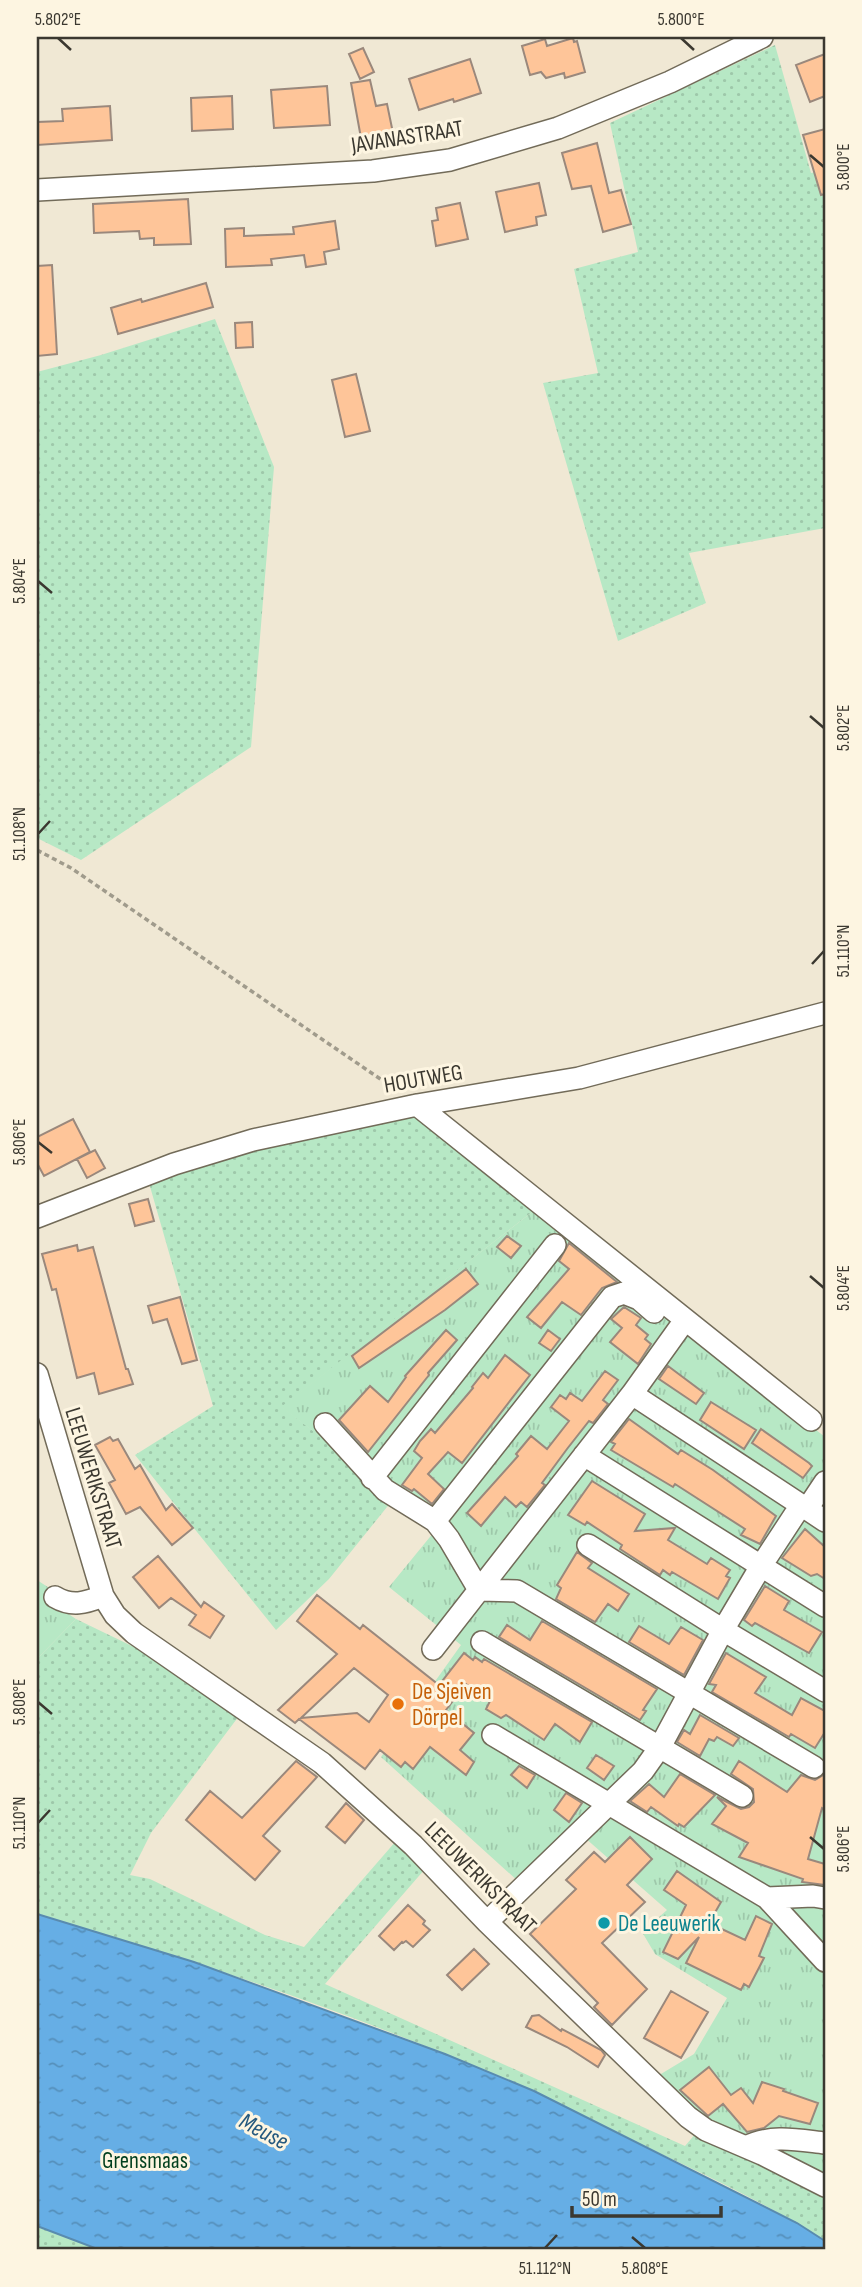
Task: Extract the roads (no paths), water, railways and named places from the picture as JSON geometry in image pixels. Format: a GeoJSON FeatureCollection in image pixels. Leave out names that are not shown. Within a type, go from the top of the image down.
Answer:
{"type":"FeatureCollection","features":[{"type":"Feature","properties":{"kind":"street","name":"JAVANASTRAAT"},"geometry":{"type":"LineString","coordinates":[[37,190],[373,171],[450,160],[571,123],[670,82],[762,37]]}},
{"type":"Feature","properties":{"kind":"street","name":"HOUTWEG"},"geometry":{"type":"LineString","coordinates":[[37,1217],[174,1164],[227,1147],[416,1105],[611,1070],[825,1013]]}},
{"type":"Feature","properties":{"kind":"street"},"geometry":{"type":"LineString","coordinates":[[416,1105],[681,1326]]}},
{"type":"Feature","properties":{"kind":"street"},"geometry":{"type":"LineString","coordinates":[[372,1478],[555,1245]]}},
{"type":"Feature","properties":{"kind":"street"},"geometry":{"type":"LineString","coordinates":[[435,1521],[612,1297],[624,1293],[639,1299],[681,1326],[811,1420]]}},
{"type":"Feature","properties":{"kind":"street"},"geometry":{"type":"LineString","coordinates":[[433,1650],[632,1394],[681,1326]]}},
{"type":"Feature","properties":{"kind":"street","name":"LEEUWERIKSTRAAT"},"geometry":{"type":"LineString","coordinates":[[37,1374],[103,1596],[115,1615],[134,1633],[322,1763],[413,1845],[486,1922],[688,2117],[706,2130],[825,2186]]}},
{"type":"Feature","properties":{"kind":"street"},"geometry":{"type":"LineString","coordinates":[[632,1394],[811,1511]]}},
{"type":"Feature","properties":{"kind":"street"},"geometry":{"type":"LineString","coordinates":[[325,1424],[372,1478],[400,1500],[435,1521],[449,1539],[479,1590]]}},
{"type":"Feature","properties":{"kind":"street"},"geometry":{"type":"LineString","coordinates":[[584,1455],[825,1606]]}},
{"type":"Feature","properties":{"kind":"street"},"geometry":{"type":"LineString","coordinates":[[486,1922],[643,1771],[660,1747],[761,1566],[811,1511],[825,1482]]}},
{"type":"Feature","properties":{"kind":"street"},"geometry":{"type":"LineString","coordinates":[[588,1545],[825,1691]]}},
{"type":"Feature","properties":{"kind":"street"},"geometry":{"type":"LineString","coordinates":[[479,1590],[516,1591],[814,1767]]}},
{"type":"Feature","properties":{"kind":"street"},"geometry":{"type":"LineString","coordinates":[[55,1597],[72,1604],[103,1596]]}},
{"type":"Feature","properties":{"kind":"street"},"geometry":{"type":"LineString","coordinates":[[482,1642],[742,1796]]}},
{"type":"Feature","properties":{"kind":"street"},"geometry":{"type":"LineString","coordinates":[[494,1735],[767,1898],[825,1961]]}},
{"type":"Feature","properties":{"kind":"street"},"geometry":{"type":"LineString","coordinates":[[767,1898],[825,1898]]}},
{"type":"Feature","properties":{"kind":"street"},"geometry":{"type":"LineString","coordinates":[[746,2147],[760,2140],[784,2138],[825,2143]]}},
{"type":"Feature","properties":{"kind":"water","name":"Meuse"},"geometry":{"type":"Polygon","coordinates":[[[37,1914],[194,1962],[445,2054],[534,2091],[797,2223],[825,2241],[825,2250],[100,2250],[37,2226],[37,1914]]]}},
{"type":"Feature","properties":{"kind":"place","name":"De Sjeiven Dörpel"},"geometry":{"type":"Point","coordinates":[398,1704]}},
{"type":"Feature","properties":{"kind":"place","name":"De Leeuwerik"},"geometry":{"type":"Point","coordinates":[604,1923]}},
{"type":"Feature","properties":{"kind":"park label","name":"Grensmaas"},"geometry":{"type":"Point","coordinates":[145,2160]}}]}
